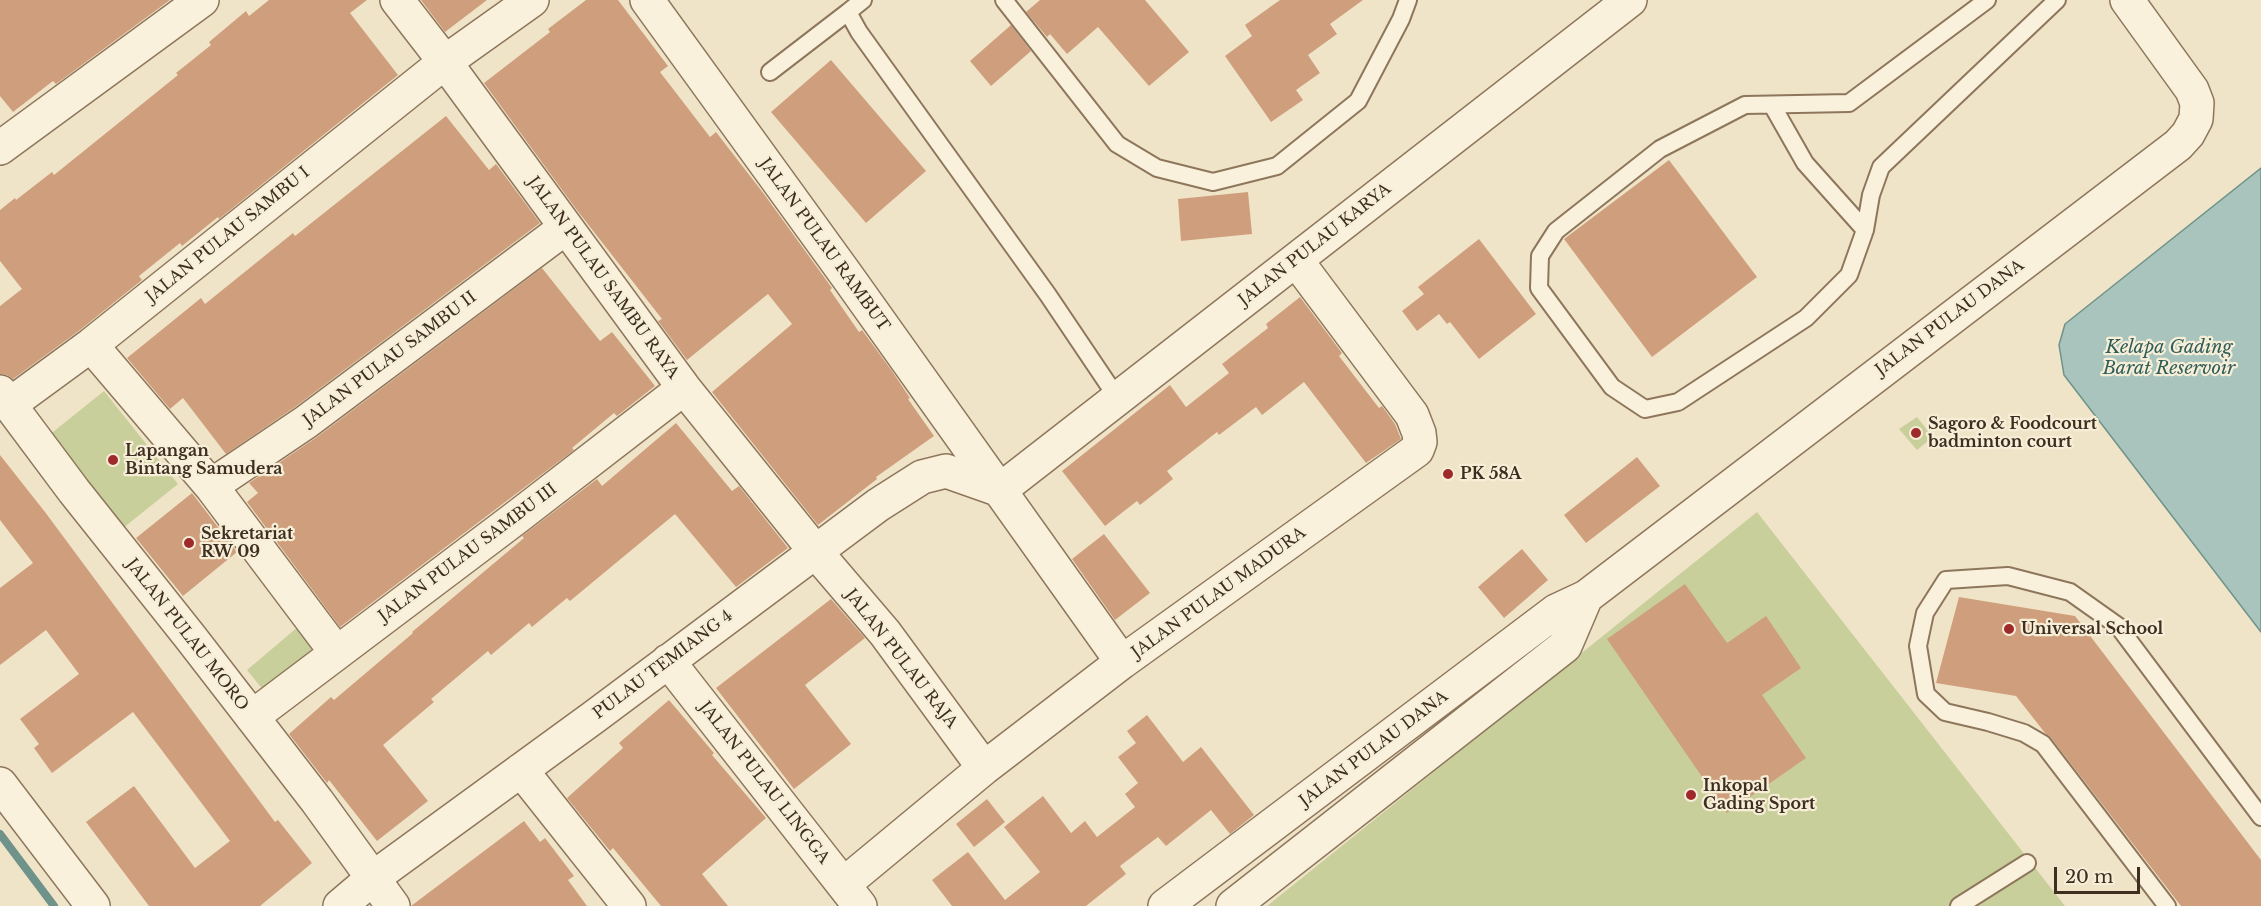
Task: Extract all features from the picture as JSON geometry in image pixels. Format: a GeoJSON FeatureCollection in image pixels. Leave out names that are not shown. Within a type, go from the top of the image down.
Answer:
{"type":"FeatureCollection","features":[{"type":"Feature","properties":{"kind":"street"},"geometry":{"type":"LineString","coordinates":[[0,148],[202,0]]}},
{"type":"Feature","properties":{"kind":"street","name":"JALAN PULAU SAMBU RAYA"},"geometry":{"type":"LineString","coordinates":[[397,0],[684,388],[815,551]]}},
{"type":"Feature","properties":{"kind":"street","name":"JALAN PULAU SAMBU I"},"geometry":{"type":"LineString","coordinates":[[5,398],[91,345],[445,62],[532,0]]}},
{"type":"Feature","properties":{"kind":"street","name":"JALAN PULAU RAMBUT"},"geometry":{"type":"LineString","coordinates":[[647,0],[1122,662]]}},
{"type":"Feature","properties":{"kind":"street","name":"JALAN PULAU KARYA"},"geometry":{"type":"LineString","coordinates":[[1000,490],[1630,0]]}},
{"type":"Feature","properties":{"kind":"street","name":"JALAN PULAU DANA"},"geometry":{"type":"LineString","coordinates":[[1165,906],[1556,611],[1586,597],[2178,145],[2188,134],[2196,119],[2197,104],[2192,90],[2127,0]]}},
{"type":"Feature","properties":{"kind":"street","name":"JALAN PULAU SAMBU II"},"geometry":{"type":"LineString","coordinates":[[211,486],[306,422],[566,228]]}},
{"type":"Feature","properties":{"kind":"street","name":"JALAN PULAU MADURA"},"geometry":{"type":"LineString","coordinates":[[852,895],[984,768],[1122,662],[1417,450],[1420,442],[1419,433],[1412,415],[1296,260]]}},
{"type":"Feature","properties":{"kind":"street"},"geometry":{"type":"LineString","coordinates":[[91,345],[211,486],[336,652]]}},
{"type":"Feature","properties":{"kind":"street","name":"JALAN PULAU SAMBU III"},"geometry":{"type":"LineString","coordinates":[[252,717],[498,532],[684,388]]}},
{"type":"Feature","properties":{"kind":"street","name":"JALAN PULAU MORO"},"geometry":{"type":"LineString","coordinates":[[5,398],[74,491],[252,717],[393,906]]}},
{"type":"Feature","properties":{"kind":"street","name":"PULAU TEMIANG 4"},"geometry":{"type":"LineString","coordinates":[[340,906],[373,878],[815,551],[878,505],[922,477],[946,471],[1000,490]]}},
{"type":"Feature","properties":{"kind":"street","name":"JALAN PULAU RAJA"},"geometry":{"type":"LineString","coordinates":[[815,551],[885,633],[984,768]]}},
{"type":"Feature","properties":{"kind":"street","name":"JALAN PULAU DANA"},"geometry":{"type":"LineString","coordinates":[[1233,906],[1565,646],[1586,597]]}},
{"type":"Feature","properties":{"kind":"street","name":"JALAN PULAU LINGGA"},"geometry":{"type":"LineString","coordinates":[[668,661],[852,895]]}},
{"type":"Feature","properties":{"kind":"street"},"geometry":{"type":"LineString","coordinates":[[521,770],[629,906]]}},
{"type":"Feature","properties":{"kind":"street"},"geometry":{"type":"LineString","coordinates":[[0,784],[93,906]]}},
{"type":"Feature","properties":{"kind":"lane"},"geometry":{"type":"LineString","coordinates":[[770,72],[863,0]]}},
{"type":"Feature","properties":{"kind":"lane"},"geometry":{"type":"LineString","coordinates":[[1004,0],[1117,144],[1157,168],[1213,182],[1277,166],[1358,101],[1401,19],[1408,0]]}},
{"type":"Feature","properties":{"kind":"lane"},"geometry":{"type":"LineString","coordinates":[[1987,0],[1849,103],[1745,105],[1660,149],[1556,231],[1540,256],[1539,288],[1612,387],[1645,409],[1678,402],[1806,318],[1849,275],[1865,230],[1871,195],[1881,167],[2057,0]]}},
{"type":"Feature","properties":{"kind":"lane"},"geometry":{"type":"LineString","coordinates":[[848,12],[859,32],[1048,295],[1118,399]]}},
{"type":"Feature","properties":{"kind":"lane"},"geometry":{"type":"LineString","coordinates":[[1772,105],[1805,163],[1865,230]]}},
{"type":"Feature","properties":{"kind":"lane"},"geometry":{"type":"LineString","coordinates":[[2167,906],[2043,744],[2024,733],[1945,712],[1926,694],[1918,646],[1925,613],[1946,580],[2008,576],[2070,592],[2118,626],[2261,817]]}},
{"type":"Feature","properties":{"kind":"lane"},"geometry":{"type":"LineString","coordinates":[[1959,906],[2027,863]]}},
{"type":"Feature","properties":{"kind":"green space","name":"Lapangan Bintang Samudera"},"geometry":{"type":"Polygon","coordinates":[[[104,391],[178,484],[122,529],[48,436],[104,391]]]}},
{"type":"Feature","properties":{"kind":"green space","name":"Sagoro & Foodcourt badminton court"},"geometry":{"type":"Polygon","coordinates":[[[1917,417],[1933,437],[1917,450],[1899,429],[1917,417]]]}},
{"type":"Feature","properties":{"kind":"green space","name":"Inkopal Gading Sport"},"geometry":{"type":"Polygon","coordinates":[[[1757,512],[2065,906],[1267,906],[1757,512]]]}},
{"type":"Feature","properties":{"kind":"green space"},"geometry":{"type":"Polygon","coordinates":[[[299,626],[315,647],[264,691],[247,670],[299,626]]]}},
{"type":"Feature","properties":{"kind":"water","name":"Kelapa Gading Barat Reservoir"},"geometry":{"type":"Polygon","coordinates":[[[2261,168],[2261,632],[2064,375],[2059,345],[2065,324],[2261,168]]]}},
{"type":"Feature","properties":{"kind":"building"},"geometry":{"type":"Polygon","coordinates":[[[0,0],[170,0],[56,84],[53,81],[13,112],[0,96],[0,0]]]}},
{"type":"Feature","properties":{"kind":"building"},"geometry":{"type":"Polygon","coordinates":[[[269,0],[367,0],[350,13],[398,75],[219,219],[218,217],[182,246],[180,243],[139,276],[142,280],[80,330],[13,379],[0,374],[0,306],[22,289],[0,261],[0,210],[52,172],[54,175],[178,75],[176,73],[211,45],[209,42],[246,11],[249,16],[269,0]]]}},
{"type":"Feature","properties":{"kind":"building"},"geometry":{"type":"Polygon","coordinates":[[[421,0],[487,0],[445,32],[421,0]]]}},
{"type":"Feature","properties":{"kind":"building"},"geometry":{"type":"Polygon","coordinates":[[[586,0],[618,0],[668,66],[660,72],[710,137],[716,132],[764,194],[832,288],[830,290],[859,332],[862,330],[892,371],[934,436],[876,477],[877,479],[818,525],[712,392],[792,324],[768,294],[687,360],[658,321],[662,319],[576,209],[484,83],[550,32],[548,29],[586,0]]]}},
{"type":"Feature","properties":{"kind":"building"},"geometry":{"type":"Polygon","coordinates":[[[1040,0],[1145,0],[1189,52],[1149,86],[1098,27],[1067,54],[1050,34],[1047,37],[1026,12],[1040,0]]]}},
{"type":"Feature","properties":{"kind":"building"},"geometry":{"type":"Polygon","coordinates":[[[1280,0],[1363,0],[1330,24],[1337,34],[1308,55],[1320,73],[1296,90],[1303,100],[1271,122],[1225,56],[1252,36],[1245,25],[1280,0]]]}},
{"type":"Feature","properties":{"kind":"building"},"geometry":{"type":"Polygon","coordinates":[[[1011,25],[1031,51],[991,86],[970,61],[1011,25]]]}},
{"type":"Feature","properties":{"kind":"building"},"geometry":{"type":"Polygon","coordinates":[[[831,60],[926,171],[866,223],[771,112],[831,60]]]}},
{"type":"Feature","properties":{"kind":"building"},"geometry":{"type":"Polygon","coordinates":[[[446,116],[489,170],[496,164],[540,223],[295,407],[226,454],[183,398],[170,409],[127,358],[201,298],[205,304],[293,233],[295,236],[446,116]]]}},
{"type":"Feature","properties":{"kind":"building"},"geometry":{"type":"Polygon","coordinates":[[[1669,160],[1757,277],[1652,357],[1564,239],[1669,160]]]}},
{"type":"Feature","properties":{"kind":"building"},"geometry":{"type":"Polygon","coordinates":[[[1248,192],[1252,234],[1181,241],[1178,199],[1248,192]]]}},
{"type":"Feature","properties":{"kind":"building"},"geometry":{"type":"Polygon","coordinates":[[[1479,239],[1536,314],[1479,359],[1450,322],[1447,324],[1439,314],[1417,331],[1402,311],[1424,294],[1418,287],[1479,239]]]}},
{"type":"Feature","properties":{"kind":"building"},"geometry":{"type":"Polygon","coordinates":[[[542,268],[600,341],[612,332],[655,386],[617,416],[614,413],[572,448],[574,450],[340,627],[247,502],[258,493],[249,483],[317,437],[542,268]]]}},
{"type":"Feature","properties":{"kind":"building"},"geometry":{"type":"Polygon","coordinates":[[[1300,297],[1342,353],[1339,356],[1379,408],[1382,406],[1395,424],[1401,439],[1366,463],[1304,382],[1262,415],[1256,407],[1219,435],[1217,432],[1167,471],[1173,479],[1140,505],[1137,501],[1105,526],[1062,471],[1170,385],[1186,407],[1229,373],[1222,364],[1268,328],[1266,324],[1300,297]]]}},
{"type":"Feature","properties":{"kind":"building"},"geometry":{"type":"Polygon","coordinates":[[[676,423],[732,491],[739,486],[788,548],[736,587],[675,514],[570,601],[567,598],[532,627],[529,623],[491,655],[488,651],[431,699],[434,702],[383,745],[428,801],[377,841],[289,734],[331,697],[334,700],[413,633],[524,538],[522,536],[597,479],[602,486],[676,423]]]}},
{"type":"Feature","properties":{"kind":"building"},"geometry":{"type":"Polygon","coordinates":[[[0,455],[45,512],[275,822],[278,820],[312,863],[260,906],[149,906],[86,822],[134,786],[195,868],[230,841],[133,712],[52,773],[34,748],[39,744],[20,719],[79,674],[46,630],[0,665],[0,588],[33,563],[0,520],[0,455]]]}},
{"type":"Feature","properties":{"kind":"building"},"geometry":{"type":"Polygon","coordinates":[[[1637,457],[1660,486],[1586,543],[1564,515],[1637,457]]]}},
{"type":"Feature","properties":{"kind":"building","name":"Sekretariat RW 09"},"geometry":{"type":"Polygon","coordinates":[[[192,493],[237,552],[183,596],[136,538],[192,493]]]}},
{"type":"Feature","properties":{"kind":"building"},"geometry":{"type":"Polygon","coordinates":[[[1104,534],[1150,593],[1115,620],[1072,559],[1104,534]]]}},
{"type":"Feature","properties":{"kind":"building"},"geometry":{"type":"Polygon","coordinates":[[[1522,549],[1548,580],[1504,618],[1478,587],[1522,549]]]}},
{"type":"Feature","properties":{"kind":"building"},"geometry":{"type":"Polygon","coordinates":[[[1685,584],[1727,643],[1766,616],[1801,668],[1762,695],[1806,758],[1727,813],[1607,639],[1685,584]]]}},
{"type":"Feature","properties":{"kind":"building"},"geometry":{"type":"Polygon","coordinates":[[[1959,597],[2075,616],[2261,860],[2261,906],[2181,906],[2016,696],[1936,683],[1959,597]]]}},
{"type":"Feature","properties":{"kind":"building"},"geometry":{"type":"Polygon","coordinates":[[[831,599],[865,638],[805,685],[851,744],[794,789],[716,688],[831,599]]]}},
{"type":"Feature","properties":{"kind":"building"},"geometry":{"type":"Polygon","coordinates":[[[669,700],[766,818],[702,874],[728,906],[661,906],[613,848],[610,851],[567,798],[623,748],[619,743],[669,700]]]}},
{"type":"Feature","properties":{"kind":"building"},"geometry":{"type":"Polygon","coordinates":[[[1147,715],[1183,762],[1201,747],[1254,815],[1230,834],[1211,810],[1166,846],[1158,837],[1120,866],[1126,874],[1086,906],[952,906],[932,880],[968,852],[1005,900],[1040,872],[1004,827],[1043,796],[1071,833],[1085,821],[1097,837],[1135,807],[1125,794],[1138,783],[1118,757],[1136,743],[1127,731],[1147,715]]]}},
{"type":"Feature","properties":{"kind":"building"},"geometry":{"type":"Polygon","coordinates":[[[987,799],[1005,822],[974,847],[956,824],[987,799]]]}},
{"type":"Feature","properties":{"kind":"building"},"geometry":{"type":"Polygon","coordinates":[[[524,821],[540,842],[545,838],[574,876],[568,880],[587,906],[411,906],[524,821]]]}},
{"type":"Feature","properties":{"kind":"waterway"},"geometry":{"type":"LineString","coordinates":[[0,834],[54,906]]}},
{"type":"Feature","properties":{"kind":"place","name":"Sagoro & Foodcourt badminton court"},"geometry":{"type":"Point","coordinates":[1916,433]}},
{"type":"Feature","properties":{"kind":"place","name":"Lapangan Bintang Samudera"},"geometry":{"type":"Point","coordinates":[113,460]}},
{"type":"Feature","properties":{"kind":"place","name":"PK 58A"},"geometry":{"type":"Point","coordinates":[1448,474]}},
{"type":"Feature","properties":{"kind":"place","name":"Sekretariat RW 09"},"geometry":{"type":"Point","coordinates":[189,543]}},
{"type":"Feature","properties":{"kind":"place","name":"Universal School"},"geometry":{"type":"Point","coordinates":[2009,629]}},
{"type":"Feature","properties":{"kind":"place","name":"Inkopal Gading Sport"},"geometry":{"type":"Point","coordinates":[1691,795]}}]}
